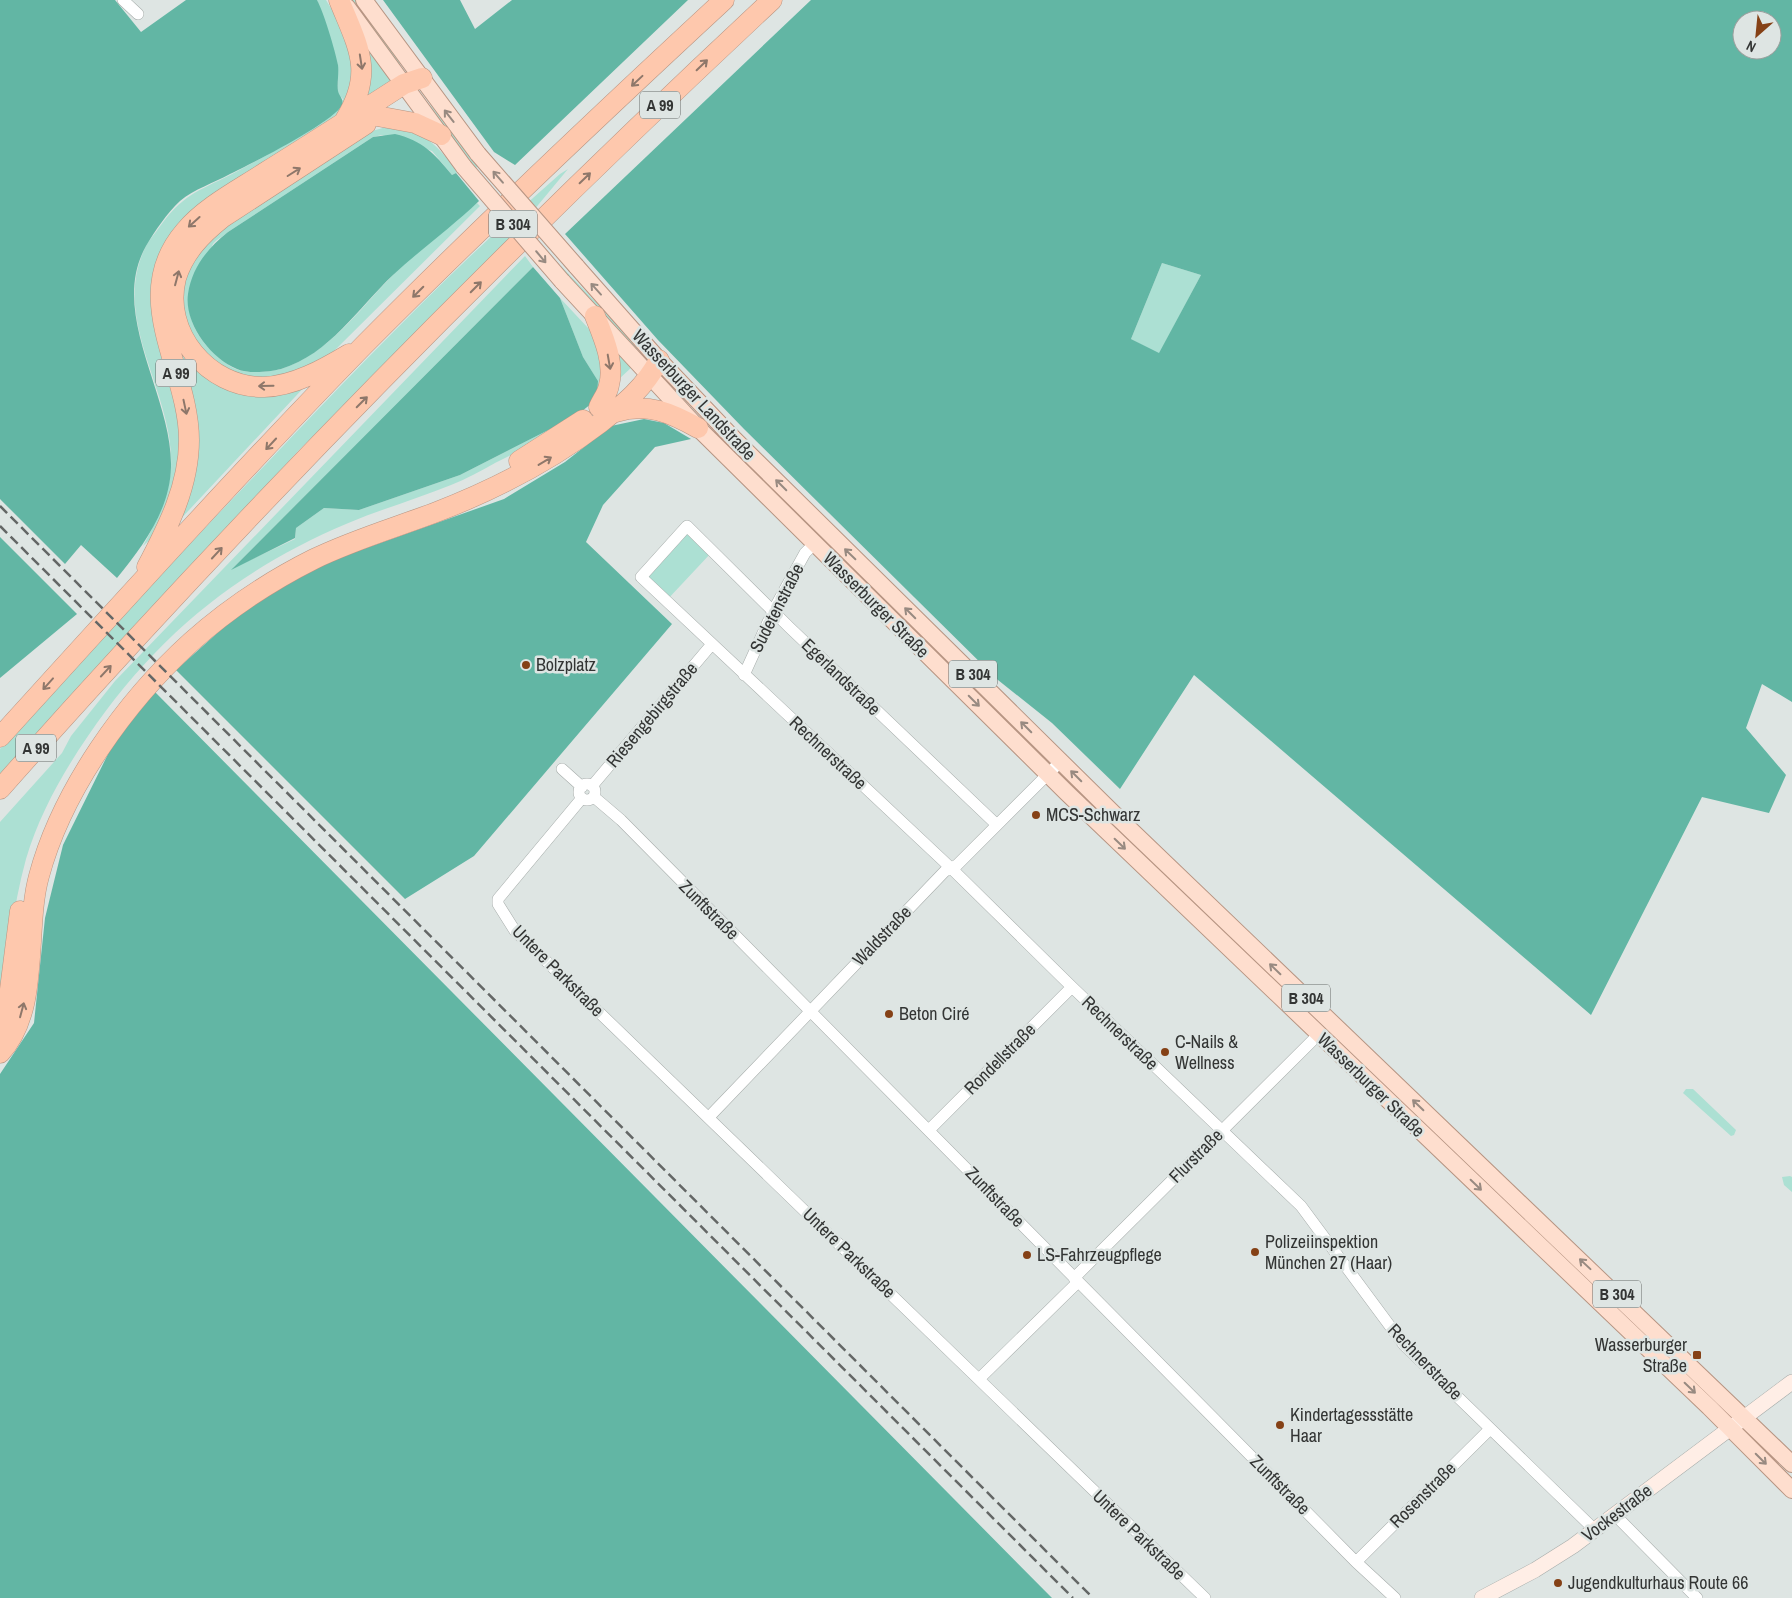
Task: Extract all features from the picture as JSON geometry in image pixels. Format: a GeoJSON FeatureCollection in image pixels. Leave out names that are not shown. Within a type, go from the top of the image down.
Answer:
{"type":"FeatureCollection","features":[{"type":"Feature","properties":{"kind":"highway","name":"A 99"},"geometry":{"type":"LineString","coordinates":[[341,0],[359,52],[362,68],[362,86],[354,106],[343,123]]}},
{"type":"Feature","properties":{"kind":"highway","name":"A 99"},"geometry":{"type":"LineString","coordinates":[[0,736],[135,589],[364,346],[606,109],[724,0]]}},
{"type":"Feature","properties":{"kind":"highway","name":"A 99"},"geometry":{"type":"LineString","coordinates":[[0,789],[86,693],[334,430],[550,212],[772,0]]}},
{"type":"Feature","properties":{"kind":"highway","name":"A 99"},"geometry":{"type":"LineString","coordinates":[[135,589],[171,518],[187,469],[189,439],[186,410],[161,316],[160,283],[169,257],[184,232],[194,221],[343,123],[413,86]]}},
{"type":"Feature","properties":{"kind":"highway"},"geometry":{"type":"LineString","coordinates":[[364,346],[336,362],[287,383],[262,387],[232,381],[200,361],[186,342],[175,314],[174,291],[184,260],[197,240],[207,230],[222,218],[377,116],[413,86]]}},
{"type":"Feature","properties":{"kind":"highway"},"geometry":{"type":"LineString","coordinates":[[377,116],[415,123],[441,135]]}},
{"type":"Feature","properties":{"kind":"highway"},"geometry":{"type":"LineString","coordinates":[[595,316],[604,339],[611,376],[605,410]]}},
{"type":"Feature","properties":{"kind":"highway"},"geometry":{"type":"LineString","coordinates":[[0,1053],[16,1028],[23,1008],[34,896],[50,843],[68,804],[95,756],[156,675],[216,621],[277,580],[344,546],[433,513],[527,472],[565,449],[650,369]]}},
{"type":"Feature","properties":{"kind":"highway"},"geometry":{"type":"LineString","coordinates":[[0,1032],[6,1014],[26,877],[39,838],[65,783],[108,714],[148,667],[183,631],[208,611],[268,570],[336,535],[470,485],[522,459],[584,420],[605,410],[642,406],[666,412],[698,428]]}},
{"type":"Feature","properties":{"kind":"main road","name":"B 304"},"geometry":{"type":"LineString","coordinates":[[341,0],[413,86]]}},
{"type":"Feature","properties":{"kind":"main road","name":"B 304"},"geometry":{"type":"LineString","coordinates":[[364,0],[441,135]]}},
{"type":"Feature","properties":{"kind":"main road","name":"Wasserburger Landstraße"},"geometry":{"type":"LineString","coordinates":[[413,86],[478,154],[576,266],[650,369],[698,428],[802,532]]}},
{"type":"Feature","properties":{"kind":"main road","name":"Wasserburger Landstraße"},"geometry":{"type":"LineString","coordinates":[[441,135],[464,167],[562,281],[595,316],[815,520]]}},
{"type":"Feature","properties":{"kind":"main road","name":"Wasserburger Straße"},"geometry":{"type":"LineString","coordinates":[[815,520],[1230,926],[1792,1464]]}},
{"type":"Feature","properties":{"kind":"main road","name":"Wasserburger Straße"},"geometry":{"type":"LineString","coordinates":[[802,532],[1048,774],[1318,1035],[1731,1428],[1792,1490]]}},
{"type":"Feature","properties":{"kind":"main road","name":"Vockestraße"},"geometry":{"type":"LineString","coordinates":[[1482,1598],[1556,1558],[1792,1382]]}},
{"type":"Feature","properties":{"kind":"street"},"geometry":{"type":"LineString","coordinates":[[123,0],[138,14]]}},
{"type":"Feature","properties":{"kind":"street","name":"Rechnerstraße"},"geometry":{"type":"LineString","coordinates":[[687,526],[642,579],[952,869],[1072,988],[1301,1206],[1404,1345],[1595,1530]]}},
{"type":"Feature","properties":{"kind":"street","name":"Egerlandstraße"},"geometry":{"type":"LineString","coordinates":[[687,526],[773,612],[997,825]]}},
{"type":"Feature","properties":{"kind":"street","name":"Sudetenstraße"},"geometry":{"type":"LineString","coordinates":[[744,675],[773,612],[805,553],[814,544]]}},
{"type":"Feature","properties":{"kind":"street","name":"Riesengebirgstraße"},"geometry":{"type":"LineString","coordinates":[[498,904],[503,892],[712,644]]}},
{"type":"Feature","properties":{"kind":"street","name":"Waldstraße"},"geometry":{"type":"LineString","coordinates":[[709,1117],[945,871],[952,869],[1061,761]]}},
{"type":"Feature","properties":{"kind":"street"},"geometry":{"type":"LineString","coordinates":[[562,769],[587,792]]}},
{"type":"Feature","properties":{"kind":"street","name":"Zunftstraße"},"geometry":{"type":"LineString","coordinates":[[587,792],[626,826],[1356,1562],[1395,1598]]}},
{"type":"Feature","properties":{"kind":"street","name":"Untere Parkstraße"},"geometry":{"type":"LineString","coordinates":[[498,904],[515,931],[1205,1598]]}},
{"type":"Feature","properties":{"kind":"street","name":"Rondellstraße"},"geometry":{"type":"LineString","coordinates":[[928,1130],[1072,988]]}},
{"type":"Feature","properties":{"kind":"street","name":"Flurstraße"},"geometry":{"type":"LineString","coordinates":[[979,1379],[1221,1131],[1318,1035]]}},
{"type":"Feature","properties":{"kind":"street","name":"Rosenstraße"},"geometry":{"type":"LineString","coordinates":[[1356,1562],[1490,1428]]}},
{"type":"Feature","properties":{"kind":"street"},"geometry":{"type":"LineString","coordinates":[[1615,1515],[1697,1598]]}},
{"type":"Feature","properties":{"kind":"green space"},"geometry":{"type":"Polygon","coordinates":[[[0,0],[115,0],[141,32],[186,0],[317,0],[329,32],[338,65],[338,91],[342,99],[342,105],[336,112],[309,132],[180,201],[157,228],[146,246],[136,272],[134,299],[145,355],[163,412],[169,440],[171,467],[166,498],[160,513],[145,540],[117,578],[81,545],[65,564],[0,499],[0,0]]]}},
{"type":"Feature","properties":{"kind":"green space"},"geometry":{"type":"Polygon","coordinates":[[[317,0],[326,0],[338,20],[356,70],[343,114],[166,250],[184,439],[162,528],[143,546],[165,499],[171,468],[170,440],[164,412],[139,330],[135,303],[136,276],[149,240],[182,201],[309,131],[328,118],[339,106],[343,99],[338,94],[338,66],[317,0]]]}},
{"type":"Feature","properties":{"kind":"green space"},"geometry":{"type":"Polygon","coordinates":[[[349,0],[356,0],[398,58],[400,64],[397,64],[349,0]]]}},
{"type":"Feature","properties":{"kind":"green space"},"geometry":{"type":"Polygon","coordinates":[[[383,0],[460,0],[475,29],[512,0],[688,0],[515,165],[494,152],[383,0]]]}},
{"type":"Feature","properties":{"kind":"green space"},"geometry":{"type":"Polygon","coordinates":[[[811,0],[1792,0],[1792,702],[1762,684],[1746,728],[1786,775],[1769,813],[1702,797],[1591,1015],[1194,675],[1120,789],[1052,723],[998,680],[744,429],[658,340],[565,234],[811,0]],[[1162,263],[1131,339],[1159,353],[1201,275],[1162,263]]]}},
{"type":"Feature","properties":{"kind":"green space"},"geometry":{"type":"Polygon","coordinates":[[[360,36],[396,83],[360,107],[360,36]]]}},
{"type":"Feature","properties":{"kind":"green space"},"geometry":{"type":"Polygon","coordinates":[[[403,93],[404,96],[206,222],[181,253],[171,276],[167,305],[173,331],[185,354],[204,372],[227,385],[253,391],[280,390],[309,382],[175,525],[190,476],[194,438],[188,396],[167,317],[165,292],[169,268],[182,243],[205,218],[403,93]]]}},
{"type":"Feature","properties":{"kind":"green space"},"geometry":{"type":"Polygon","coordinates":[[[426,103],[431,106],[478,166],[476,168],[426,103]]]}},
{"type":"Feature","properties":{"kind":"green space"},"geometry":{"type":"Polygon","coordinates":[[[390,126],[412,130],[421,135],[444,155],[458,172],[452,175],[432,151],[382,135],[373,137],[218,239],[211,248],[190,312],[200,338],[221,360],[236,369],[246,372],[276,370],[298,362],[328,342],[422,248],[477,203],[480,206],[334,351],[313,365],[269,380],[237,377],[196,347],[182,309],[183,280],[208,237],[372,131],[390,126]]]}},
{"type":"Feature","properties":{"kind":"green space"},"geometry":{"type":"Polygon","coordinates":[[[395,134],[421,144],[452,175],[456,173],[479,201],[393,275],[342,329],[314,353],[281,369],[259,372],[247,372],[237,369],[217,357],[195,328],[188,305],[190,284],[202,259],[228,232],[373,137],[395,134]]]}},
{"type":"Feature","properties":{"kind":"green space"},"geometry":{"type":"Polygon","coordinates":[[[568,169],[504,246],[298,451],[0,775],[0,749],[132,605],[374,351],[484,243],[560,174],[568,169]]]}},
{"type":"Feature","properties":{"kind":"green space"},"geometry":{"type":"Polygon","coordinates":[[[525,256],[533,267],[233,568],[295,539],[296,528],[324,508],[359,510],[460,475],[576,416],[536,441],[468,478],[346,524],[306,542],[269,563],[234,585],[201,610],[141,668],[114,700],[78,750],[52,795],[31,843],[17,897],[0,1013],[0,822],[62,753],[71,736],[115,681],[525,256]]]}},
{"type":"Feature","properties":{"kind":"green space"},"geometry":{"type":"Polygon","coordinates":[[[1162,263],[1201,275],[1159,354],[1131,339],[1162,263]]]}},
{"type":"Feature","properties":{"kind":"green space"},"geometry":{"type":"Polygon","coordinates":[[[561,266],[639,347],[634,352],[559,269],[561,266]]]}},
{"type":"Feature","properties":{"kind":"green space"},"geometry":{"type":"Polygon","coordinates":[[[533,267],[560,298],[583,357],[598,381],[597,399],[576,416],[460,475],[359,510],[324,508],[296,528],[295,538],[231,570],[533,267]]]}},
{"type":"Feature","properties":{"kind":"green space"},"geometry":{"type":"Polygon","coordinates":[[[560,298],[589,329],[605,360],[597,399],[598,381],[583,357],[560,298]]]}},
{"type":"Feature","properties":{"kind":"green space"},"geometry":{"type":"Polygon","coordinates":[[[616,349],[632,367],[619,379],[616,349]]]}},
{"type":"Feature","properties":{"kind":"green space"},"geometry":{"type":"Polygon","coordinates":[[[644,419],[664,423],[691,439],[655,447],[603,505],[586,542],[672,624],[474,856],[405,899],[176,670],[234,618],[284,585],[338,558],[504,499],[565,462],[611,426],[644,419]]]}},
{"type":"Feature","properties":{"kind":"green space"},"geometry":{"type":"Polygon","coordinates":[[[688,532],[711,553],[667,600],[645,579],[688,532]]]}},
{"type":"Feature","properties":{"kind":"green space"},"geometry":{"type":"Polygon","coordinates":[[[0,537],[77,614],[0,678],[0,537]]]}},
{"type":"Feature","properties":{"kind":"green space"},"geometry":{"type":"Polygon","coordinates":[[[155,692],[1052,1598],[0,1598],[0,1074],[34,1023],[45,918],[63,845],[113,744],[155,692]]]}},
{"type":"Feature","properties":{"kind":"green space"},"geometry":{"type":"Polygon","coordinates":[[[1686,1089],[1693,1089],[1736,1130],[1734,1135],[1731,1136],[1683,1093],[1686,1089]]]}},
{"type":"Feature","properties":{"kind":"green space"},"geometry":{"type":"Polygon","coordinates":[[[1782,1177],[1792,1177],[1792,1192],[1784,1185],[1782,1177]]]}},
{"type":"Feature","properties":{"kind":"railway"},"geometry":{"type":"LineString","coordinates":[[0,506],[1093,1598]]}},
{"type":"Feature","properties":{"kind":"railway"},"geometry":{"type":"LineString","coordinates":[[0,526],[1073,1598]]}},
{"type":"Feature","properties":{"kind":"place","name":"Bolzplatz"},"geometry":{"type":"Point","coordinates":[526,665]}},
{"type":"Feature","properties":{"kind":"place","name":"MCS-Schwarz"},"geometry":{"type":"Point","coordinates":[1036,815]}},
{"type":"Feature","properties":{"kind":"place","name":"Beton Ciré"},"geometry":{"type":"Point","coordinates":[889,1014]}},
{"type":"Feature","properties":{"kind":"place","name":"C-Nails & Wellness"},"geometry":{"type":"Point","coordinates":[1165,1052]}},
{"type":"Feature","properties":{"kind":"place","name":"Polizeiinspektion München 27 (Haar)"},"geometry":{"type":"Point","coordinates":[1255,1252]}},
{"type":"Feature","properties":{"kind":"place","name":"LS-Fahrzeugpflege"},"geometry":{"type":"Point","coordinates":[1027,1255]}},
{"type":"Feature","properties":{"kind":"place","name":"Wasserburger Straße"},"geometry":{"type":"Point","coordinates":[1697,1355]}},
{"type":"Feature","properties":{"kind":"place","name":"Kindertagessstätte Haar"},"geometry":{"type":"Point","coordinates":[1280,1425]}},
{"type":"Feature","properties":{"kind":"place","name":"Jugendkulturhaus Route 66"},"geometry":{"type":"Point","coordinates":[1558,1583]}}]}
